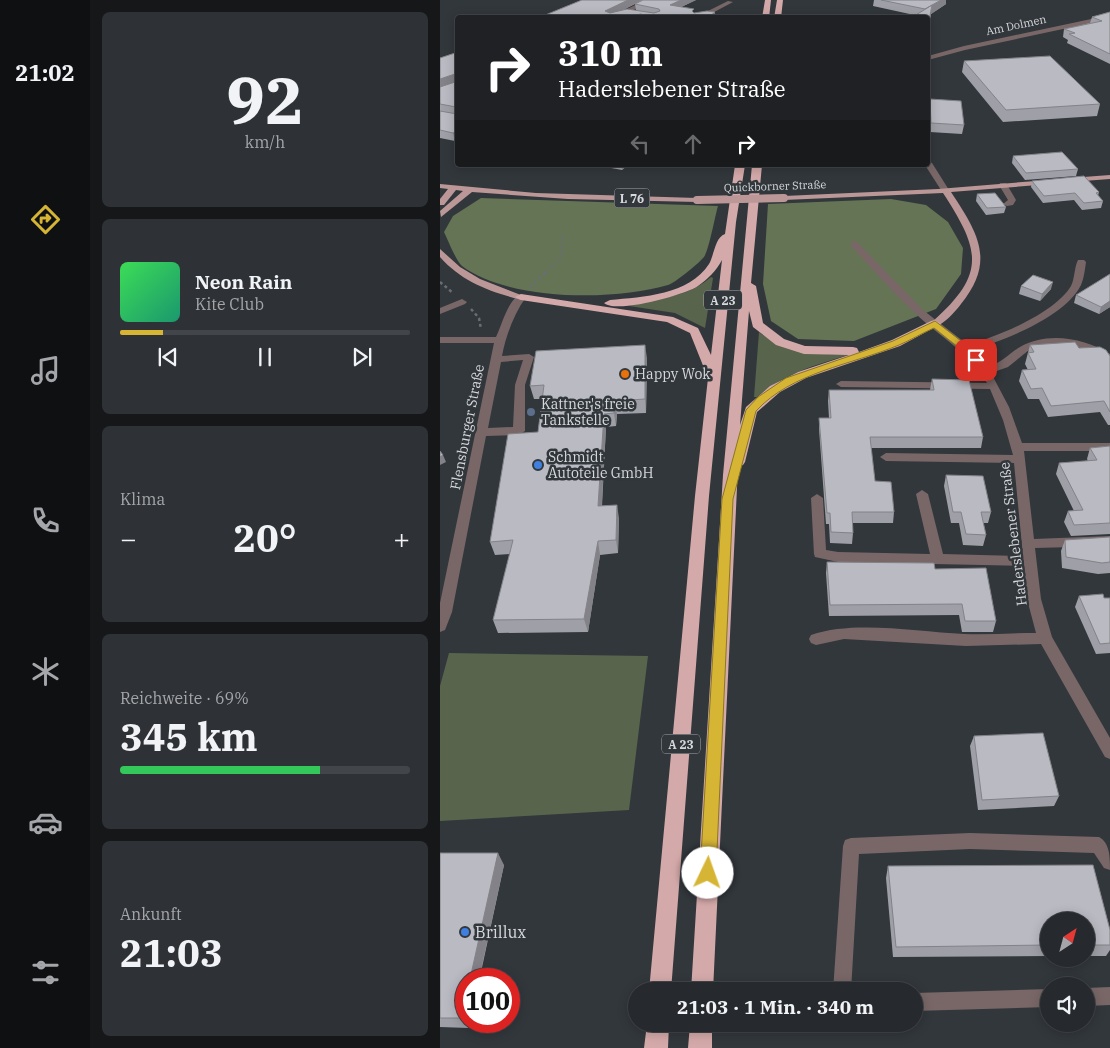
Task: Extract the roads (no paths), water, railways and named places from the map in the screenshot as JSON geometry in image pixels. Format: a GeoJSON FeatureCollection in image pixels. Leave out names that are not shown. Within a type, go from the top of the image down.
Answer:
{"type":"FeatureCollection","features":[{"type":"Feature","properties":{"kind":"highway"},"geometry":{"type":"LineString","coordinates":[[766,15],[768,0]]}},
{"type":"Feature","properties":{"kind":"highway"},"geometry":{"type":"LineString","coordinates":[[778,15],[780,0]]}},
{"type":"Feature","properties":{"kind":"highway","name":"A 23"},"geometry":{"type":"LineString","coordinates":[[661,982],[702,496],[731,222],[740,167]]}},
{"type":"Feature","properties":{"kind":"highway","name":"A 23"},"geometry":{"type":"LineString","coordinates":[[702,982],[728,499],[746,267],[757,167]]}},
{"type":"Feature","properties":{"kind":"highway"},"geometry":{"type":"LineString","coordinates":[[579,304],[628,302],[662,296],[692,285],[702,278],[713,265],[731,222]]}},
{"type":"Feature","properties":{"kind":"highway"},"geometry":{"type":"LineString","coordinates":[[746,267],[758,324],[780,342],[804,350],[835,352],[879,348]]}},
{"type":"Feature","properties":{"kind":"highway"},"geometry":{"type":"LineString","coordinates":[[521,297],[669,318],[685,325],[696,333],[706,362],[715,379]]}},
{"type":"Feature","properties":{"kind":"highway"},"geometry":{"type":"LineString","coordinates":[[728,499],[751,410],[761,399],[775,389],[802,375],[915,335],[935,324]]}},
{"type":"Feature","properties":{"kind":"highway"},"geometry":{"type":"LineString","coordinates":[[656,1048],[657,1032]]}},
{"type":"Feature","properties":{"kind":"highway"},"geometry":{"type":"LineString","coordinates":[[700,1048],[701,1032]]}},
{"type":"Feature","properties":{"kind":"main road","name":"Quickborner Straße"},"geometry":{"type":"LineString","coordinates":[[440,186],[566,197],[697,200],[784,198],[945,190],[1110,177]]}},
{"type":"Feature","properties":{"kind":"main road"},"geometry":{"type":"LineString","coordinates":[[441,215],[440,202],[454,188]]}},
{"type":"Feature","properties":{"kind":"main road"},"geometry":{"type":"LineString","coordinates":[[441,215],[470,190]]}},
{"type":"Feature","properties":{"kind":"main road"},"geometry":{"type":"LineString","coordinates":[[935,324],[967,292],[978,263],[977,249],[973,236],[945,190]]}},
{"type":"Feature","properties":{"kind":"main road"},"geometry":{"type":"LineString","coordinates":[[440,252],[451,266],[469,278],[489,287],[521,297]]}},
{"type":"Feature","properties":{"kind":"street"},"geometry":{"type":"LineString","coordinates":[[618,15],[651,0]]}},
{"type":"Feature","properties":{"kind":"street"},"geometry":{"type":"LineString","coordinates":[[703,15],[730,2]]}},
{"type":"Feature","properties":{"kind":"street"},"geometry":{"type":"LineString","coordinates":[[624,12],[638,14]]}},
{"type":"Feature","properties":{"kind":"street","name":"Am Dolmen"},"geometry":{"type":"LineString","coordinates":[[930,57],[964,48],[1110,17]]}},
{"type":"Feature","properties":{"kind":"street"},"geometry":{"type":"LineString","coordinates":[[930,167],[945,190]]}},
{"type":"Feature","properties":{"kind":"street"},"geometry":{"type":"LineString","coordinates":[[1003,186],[1012,200],[1007,204]]}},
{"type":"Feature","properties":{"kind":"street","name":"Haderslebener Straße"},"geometry":{"type":"LineString","coordinates":[[854,244],[915,308],[966,349],[986,371],[994,386],[1012,427],[1019,453],[1034,599],[1045,638],[1110,752]]}},
{"type":"Feature","properties":{"kind":"street"},"geometry":{"type":"LineString","coordinates":[[966,349],[1000,338],[1048,311],[1068,295],[1076,285],[1081,262]]}},
{"type":"Feature","properties":{"kind":"street","name":"Flensburger Straße"},"geometry":{"type":"LineString","coordinates":[[440,626],[445,612],[500,340],[515,305],[521,297]]}},
{"type":"Feature","properties":{"kind":"street"},"geometry":{"type":"LineString","coordinates":[[440,311],[462,302]]}},
{"type":"Feature","properties":{"kind":"street"},"geometry":{"type":"LineString","coordinates":[[440,340],[500,340]]}},
{"type":"Feature","properties":{"kind":"street"},"geometry":{"type":"LineString","coordinates":[[986,371],[1003,366],[1026,347],[1046,341],[1076,344],[1102,353],[1110,359]]}},
{"type":"Feature","properties":{"kind":"street"},"geometry":{"type":"LineString","coordinates":[[482,432],[519,432],[520,385],[529,356],[496,359]]}},
{"type":"Feature","properties":{"kind":"street"},"geometry":{"type":"LineString","coordinates":[[841,384],[994,386]]}},
{"type":"Feature","properties":{"kind":"street"},"geometry":{"type":"LineString","coordinates":[[886,457],[1019,453],[1110,447]]}},
{"type":"Feature","properties":{"kind":"street"},"geometry":{"type":"LineString","coordinates":[[922,494],[938,559]]}},
{"type":"Feature","properties":{"kind":"street"},"geometry":{"type":"LineString","coordinates":[[817,498],[820,554],[838,557],[1029,561]]}},
{"type":"Feature","properties":{"kind":"street"},"geometry":{"type":"LineString","coordinates":[[1028,544],[1110,541]]}},
{"type":"Feature","properties":{"kind":"street"},"geometry":{"type":"LineString","coordinates":[[816,638],[844,632],[966,640],[1045,638]]}},
{"type":"Feature","properties":{"kind":"street"},"geometry":{"type":"LineString","coordinates":[[843,982],[851,846],[970,841],[1099,845],[1110,862]]}},
{"type":"Feature","properties":{"kind":"street"},"geometry":{"type":"LineString","coordinates":[[1095,997],[1110,996]]}},
{"type":"Feature","properties":{"kind":"street"},"geometry":{"type":"LineString","coordinates":[[923,1002],[1040,998]]}},
{"type":"Feature","properties":{"kind":"place","name":"Happy Wok"},"geometry":{"type":"Point","coordinates":[625,374]}},
{"type":"Feature","properties":{"kind":"place","name":"Kattner's freie Tankstelle"},"geometry":{"type":"Point","coordinates":[531,412]}},
{"type":"Feature","properties":{"kind":"place","name":"Schmidt Autoteile GmbH"},"geometry":{"type":"Point","coordinates":[538,465]}},
{"type":"Feature","properties":{"kind":"place","name":"Brillux"},"geometry":{"type":"Point","coordinates":[465,932]}}]}
